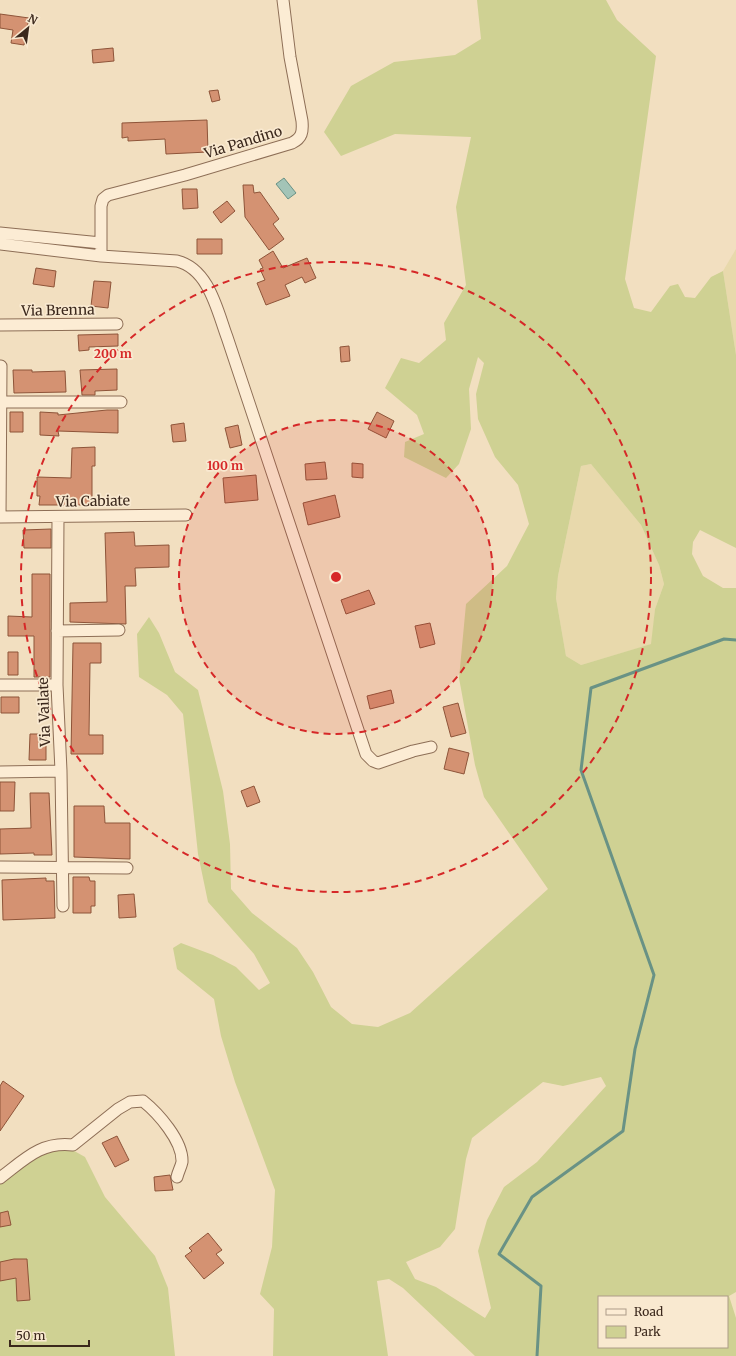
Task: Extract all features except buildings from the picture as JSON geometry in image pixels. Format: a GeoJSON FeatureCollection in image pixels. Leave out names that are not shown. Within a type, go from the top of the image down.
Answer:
{"type":"FeatureCollection","features":[{"type":"Feature","properties":{"kind":"street","name":"Via Pandino"},"geometry":{"type":"LineString","coordinates":[[101,256],[102,206],[104,199],[108,195],[185,175],[292,143],[300,138],[302,132],[302,122],[290,57],[283,0]]}},
{"type":"Feature","properties":{"kind":"street"},"geometry":{"type":"LineString","coordinates":[[0,233],[101,243]]}},
{"type":"Feature","properties":{"kind":"street"},"geometry":{"type":"LineString","coordinates":[[0,244],[101,256],[177,261],[189,266],[203,280],[213,296],[366,754],[373,761],[378,763],[413,751],[431,747]]}},
{"type":"Feature","properties":{"kind":"street","name":"Via Brenna"},"geometry":{"type":"LineString","coordinates":[[0,325],[117,324]]}},
{"type":"Feature","properties":{"kind":"street"},"geometry":{"type":"LineString","coordinates":[[0,366],[0,517]]}},
{"type":"Feature","properties":{"kind":"street"},"geometry":{"type":"LineString","coordinates":[[1,402],[121,402]]}},
{"type":"Feature","properties":{"kind":"street","name":"Via Cabiate"},"geometry":{"type":"LineString","coordinates":[[0,517],[186,515]]}},
{"type":"Feature","properties":{"kind":"street","name":"Via Vailate"},"geometry":{"type":"LineString","coordinates":[[58,517],[57,685],[61,771],[63,906]]}},
{"type":"Feature","properties":{"kind":"street"},"geometry":{"type":"LineString","coordinates":[[57,631],[119,630]]}},
{"type":"Feature","properties":{"kind":"street"},"geometry":{"type":"LineString","coordinates":[[0,685],[57,685]]}},
{"type":"Feature","properties":{"kind":"street"},"geometry":{"type":"LineString","coordinates":[[0,772],[61,771]]}},
{"type":"Feature","properties":{"kind":"street"},"geometry":{"type":"LineString","coordinates":[[0,867],[63,866],[127,868]]}},
{"type":"Feature","properties":{"kind":"street"},"geometry":{"type":"LineString","coordinates":[[0,1178],[36,1151],[60,1143],[73,1145],[118,1109],[130,1102],[143,1101],[152,1108],[174,1136],[181,1155],[182,1164],[177,1177]]}},
{"type":"Feature","properties":{"kind":"shaded area"},"geometry":{"type":"Polygon","coordinates":[[[284,178],[296,193],[288,199],[276,184],[284,178]]]}},
{"type":"Feature","properties":{"kind":"shaded area"},"geometry":{"type":"Polygon","coordinates":[[[736,249],[736,355],[723,271],[736,249]]]}},
{"type":"Feature","properties":{"kind":"shaded area"},"geometry":{"type":"Polygon","coordinates":[[[591,464],[641,525],[659,565],[664,584],[655,609],[652,644],[581,665],[566,656],[556,598],[558,576],[581,466],[591,464]]]}},
{"type":"Feature","properties":{"kind":"green space"},"geometry":{"type":"Polygon","coordinates":[[[477,0],[606,0],[617,20],[656,56],[625,279],[634,308],[651,312],[670,286],[678,284],[685,297],[695,298],[711,277],[723,271],[736,355],[736,548],[700,530],[693,542],[692,554],[703,576],[723,588],[736,588],[736,1292],[729,1296],[736,1318],[736,1356],[475,1356],[403,1288],[389,1279],[377,1281],[388,1356],[273,1356],[274,1309],[260,1294],[272,1247],[275,1190],[235,1082],[221,1036],[214,999],[177,969],[173,948],[181,943],[213,955],[236,967],[259,990],[270,983],[254,954],[208,902],[198,854],[183,714],[167,695],[139,677],[137,634],[149,617],[159,633],[175,672],[198,690],[223,791],[230,844],[231,889],[252,913],[297,948],[313,972],[331,1007],[352,1024],[378,1027],[410,1013],[548,889],[484,797],[475,765],[459,678],[466,604],[507,566],[529,524],[518,485],[495,457],[478,419],[476,394],[484,363],[478,357],[469,389],[471,429],[459,464],[446,478],[404,457],[405,442],[424,434],[417,415],[385,388],[401,358],[419,363],[446,340],[444,323],[466,285],[456,207],[471,137],[395,134],[341,156],[324,132],[351,86],[394,62],[455,55],[481,39],[477,0]],[[591,464],[581,466],[558,576],[556,598],[566,656],[581,665],[651,644],[655,609],[664,584],[659,565],[641,525],[591,464]],[[601,1077],[563,1086],[543,1082],[472,1138],[466,1159],[455,1229],[440,1247],[406,1262],[415,1279],[436,1287],[485,1318],[491,1308],[478,1251],[487,1220],[504,1187],[537,1162],[606,1086],[601,1077]]]}},
{"type":"Feature","properties":{"kind":"green space"},"geometry":{"type":"Polygon","coordinates":[[[69,1148],[85,1157],[105,1197],[155,1256],[168,1288],[175,1356],[0,1356],[0,1182],[48,1150],[69,1148]]]}},
{"type":"Feature","properties":{"kind":"waterway"},"geometry":{"type":"LineString","coordinates":[[537,1356],[541,1286],[499,1254],[532,1197],[623,1131],[635,1049],[654,975],[581,770],[591,688],[724,639],[736,640]]}}]}
